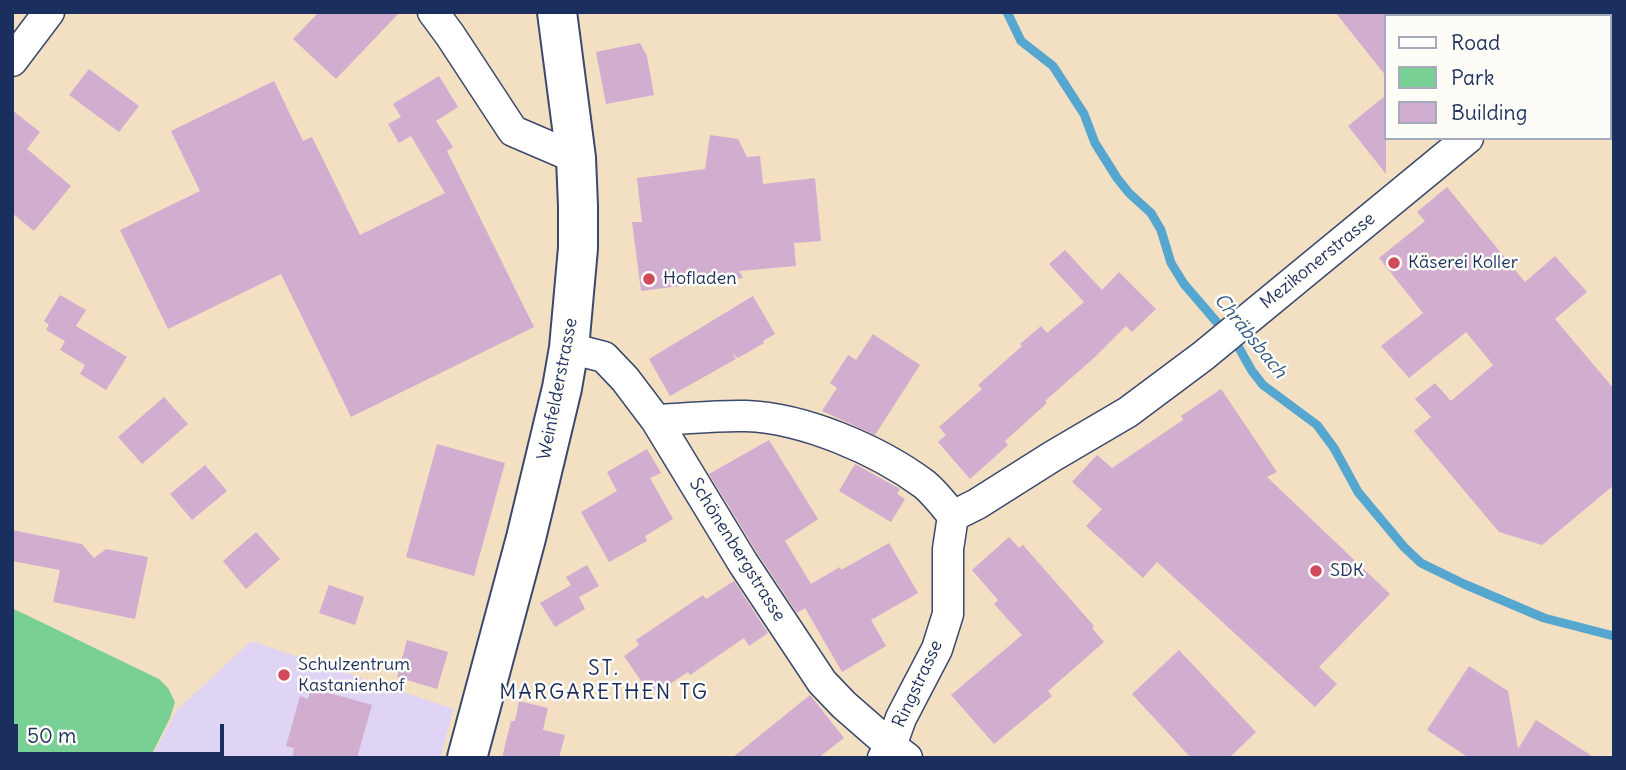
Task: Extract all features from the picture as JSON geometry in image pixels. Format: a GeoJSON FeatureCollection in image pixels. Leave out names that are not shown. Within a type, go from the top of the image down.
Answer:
{"type":"FeatureCollection","features":[{"type":"Feature","properties":{"kind":"main road","name":"Weinfelderstrasse"},"geometry":{"type":"LineString","coordinates":[[467,758],[526,538],[569,348],[578,248],[576,158],[557,12]]}},
{"type":"Feature","properties":{"kind":"street"},"geometry":{"type":"LineString","coordinates":[[12,61],[49,12]]}},
{"type":"Feature","properties":{"kind":"street"},"geometry":{"type":"LineString","coordinates":[[433,12],[513,131],[576,158]]}},
{"type":"Feature","properties":{"kind":"street","name":"Mezikonerstrasse"},"geometry":{"type":"LineString","coordinates":[[953,516],[1128,412],[1203,356],[1466,140]]}},
{"type":"Feature","properties":{"kind":"street","name":"Schönenbergstrasse"},"geometry":{"type":"LineString","coordinates":[[569,348],[604,357],[625,379],[656,420],[743,562],[822,682],[894,754]]}},
{"type":"Feature","properties":{"kind":"street"},"geometry":{"type":"LineString","coordinates":[[656,420],[748,416],[789,422],[820,431],[880,456],[926,486],[953,516]]}},
{"type":"Feature","properties":{"kind":"street","name":"Ringstrasse"},"geometry":{"type":"LineString","coordinates":[[894,754],[901,718],[937,649],[948,614],[948,549],[953,516]]}},
{"type":"Feature","properties":{"kind":"shaded area","name":"Schulzentrum Kastanienhof"},"geometry":{"type":"Polygon","coordinates":[[[251,641],[454,709],[440,758],[151,758],[177,710],[251,641]]]}},
{"type":"Feature","properties":{"kind":"green space"},"geometry":{"type":"Polygon","coordinates":[[[12,608],[159,679],[168,688],[175,702],[150,758],[12,758],[12,608]]]}},
{"type":"Feature","properties":{"kind":"building"},"geometry":{"type":"Polygon","coordinates":[[[319,12],[400,12],[336,79],[293,39],[319,12]]]}},
{"type":"Feature","properties":{"kind":"building"},"geometry":{"type":"Polygon","coordinates":[[[1335,12],[1386,12],[1384,73],[1335,12]]]}},
{"type":"Feature","properties":{"kind":"building"},"geometry":{"type":"Polygon","coordinates":[[[640,43],[647,56],[654,95],[606,104],[596,52],[640,43]]]}},
{"type":"Feature","properties":{"kind":"building"},"geometry":{"type":"Polygon","coordinates":[[[89,69],[139,106],[119,132],[69,95],[89,69]]]}},
{"type":"Feature","properties":{"kind":"building"},"geometry":{"type":"Polygon","coordinates":[[[439,76],[458,107],[436,121],[453,147],[447,151],[534,327],[351,417],[281,274],[168,329],[120,230],[200,191],[171,131],[274,81],[303,141],[312,137],[360,235],[445,193],[411,136],[399,143],[388,124],[401,117],[393,104],[439,76]]]}},
{"type":"Feature","properties":{"kind":"building"},"geometry":{"type":"Polygon","coordinates":[[[1384,97],[1386,174],[1348,126],[1384,97]]]}},
{"type":"Feature","properties":{"kind":"building"},"geometry":{"type":"Polygon","coordinates":[[[12,110],[40,132],[27,149],[71,186],[34,231],[12,213],[12,110]]]}},
{"type":"Feature","properties":{"kind":"building"},"geometry":{"type":"Polygon","coordinates":[[[710,135],[738,139],[747,157],[760,156],[763,184],[815,178],[821,241],[794,243],[796,266],[739,271],[743,278],[641,291],[632,222],[642,222],[637,178],[705,169],[710,135]]]}},
{"type":"Feature","properties":{"kind":"building"},"geometry":{"type":"Polygon","coordinates":[[[1447,187],[1525,282],[1555,256],[1587,292],[1555,319],[1614,389],[1614,485],[1542,545],[1499,532],[1414,431],[1431,417],[1415,399],[1435,383],[1451,401],[1493,365],[1466,332],[1409,378],[1381,346],[1423,313],[1379,258],[1425,221],[1417,212],[1447,187]]]}},
{"type":"Feature","properties":{"kind":"building"},"geometry":{"type":"Polygon","coordinates":[[[1065,250],[1102,290],[1119,272],[1156,309],[1132,332],[1126,326],[1045,401],[1047,403],[1005,441],[1008,445],[970,479],[938,442],[946,435],[939,427],[982,389],[978,385],[1022,346],[1020,344],[1041,326],[1047,333],[1084,302],[1049,264],[1065,250]]]}},
{"type":"Feature","properties":{"kind":"building"},"geometry":{"type":"Polygon","coordinates":[[[60,295],[86,310],[76,326],[127,357],[106,390],[80,374],[85,365],[60,350],[65,341],[46,330],[49,325],[44,321],[60,295]]]}},
{"type":"Feature","properties":{"kind":"building"},"geometry":{"type":"Polygon","coordinates":[[[753,296],[775,334],[738,358],[732,354],[736,359],[670,396],[649,359],[753,296]]]}},
{"type":"Feature","properties":{"kind":"building"},"geometry":{"type":"Polygon","coordinates":[[[873,334],[920,365],[875,435],[822,411],[837,388],[830,383],[848,355],[856,360],[873,334]]]}},
{"type":"Feature","properties":{"kind":"building"},"geometry":{"type":"Polygon","coordinates":[[[1221,389],[1277,472],[1267,477],[1390,594],[1319,667],[1337,684],[1315,707],[1157,562],[1143,578],[1086,526],[1102,509],[1072,482],[1097,455],[1112,468],[1183,420],[1181,416],[1221,389]]]}},
{"type":"Feature","properties":{"kind":"building"},"geometry":{"type":"Polygon","coordinates":[[[164,397],[188,424],[142,464],[118,437],[164,397]]]}},
{"type":"Feature","properties":{"kind":"building"},"geometry":{"type":"Polygon","coordinates":[[[769,440],[818,519],[785,541],[811,584],[889,543],[918,593],[871,620],[886,646],[842,672],[805,608],[797,613],[709,474],[769,440]]]}},
{"type":"Feature","properties":{"kind":"building"},"geometry":{"type":"Polygon","coordinates":[[[437,444],[505,463],[474,576],[406,557],[437,444]]]}},
{"type":"Feature","properties":{"kind":"building"},"geometry":{"type":"Polygon","coordinates":[[[647,449],[661,473],[650,478],[673,519],[645,536],[647,541],[609,562],[581,512],[617,491],[607,472],[647,449]]]}},
{"type":"Feature","properties":{"kind":"building"},"geometry":{"type":"Polygon","coordinates":[[[855,464],[900,489],[897,494],[905,499],[891,522],[839,491],[855,464]]]}},
{"type":"Feature","properties":{"kind":"building"},"geometry":{"type":"Polygon","coordinates":[[[205,465],[227,491],[192,520],[170,494],[205,465]]]}},
{"type":"Feature","properties":{"kind":"building"},"geometry":{"type":"Polygon","coordinates":[[[12,530],[82,544],[94,558],[106,549],[148,557],[135,619],[53,602],[60,570],[12,561],[12,530]]]}},
{"type":"Feature","properties":{"kind":"building"},"geometry":{"type":"Polygon","coordinates":[[[256,532],[280,559],[246,589],[223,561],[256,532]]]}},
{"type":"Feature","properties":{"kind":"building"},"geometry":{"type":"Polygon","coordinates":[[[1009,537],[1019,548],[1023,545],[1094,626],[1092,628],[1104,642],[1048,691],[1052,696],[994,744],[951,695],[1022,635],[994,604],[998,600],[972,570],[1009,537]]]}},
{"type":"Feature","properties":{"kind":"building"},"geometry":{"type":"Polygon","coordinates":[[[587,565],[599,586],[579,597],[585,609],[555,627],[540,603],[571,585],[566,577],[587,565]]]}},
{"type":"Feature","properties":{"kind":"building"},"geometry":{"type":"Polygon","coordinates":[[[734,581],[768,633],[749,646],[744,638],[690,675],[688,672],[650,694],[624,656],[639,645],[636,640],[703,595],[706,599],[734,581]]]}},
{"type":"Feature","properties":{"kind":"building"},"geometry":{"type":"Polygon","coordinates":[[[329,585],[364,597],[355,625],[319,613],[329,585]]]}},
{"type":"Feature","properties":{"kind":"building"},"geometry":{"type":"Polygon","coordinates":[[[407,640],[448,652],[437,689],[397,677],[407,640]]]}},
{"type":"Feature","properties":{"kind":"building"},"geometry":{"type":"Polygon","coordinates":[[[1179,650],[1256,732],[1229,758],[1191,758],[1132,694],[1179,650]]]}},
{"type":"Feature","properties":{"kind":"building"},"geometry":{"type":"Polygon","coordinates":[[[1469,666],[1508,691],[1518,749],[1536,720],[1595,758],[1469,758],[1427,730],[1469,666]]]}},
{"type":"Feature","properties":{"kind":"building"},"geometry":{"type":"Polygon","coordinates":[[[311,688],[372,705],[357,758],[292,758],[294,748],[286,746],[300,696],[308,699],[311,688]]]}},
{"type":"Feature","properties":{"kind":"building"},"geometry":{"type":"Polygon","coordinates":[[[810,695],[844,738],[818,758],[732,758],[810,695]]]}},
{"type":"Feature","properties":{"kind":"building"},"geometry":{"type":"Polygon","coordinates":[[[519,701],[548,708],[543,730],[565,735],[559,758],[502,758],[519,701]]]}},
{"type":"Feature","properties":{"kind":"waterway","name":"Chräbsbach"},"geometry":{"type":"LineString","coordinates":[[1007,12],[1021,41],[1053,66],[1084,114],[1095,143],[1117,178],[1151,213],[1161,230],[1171,263],[1184,284],[1239,348],[1263,385],[1317,425],[1334,448],[1358,492],[1404,547],[1421,563],[1544,618],[1614,636]]}},
{"type":"Feature","properties":{"kind":"place","name":"Käserei Koller"},"geometry":{"type":"Point","coordinates":[1394,263]}},
{"type":"Feature","properties":{"kind":"place","name":"Hofladen"},"geometry":{"type":"Point","coordinates":[649,279]}},
{"type":"Feature","properties":{"kind":"place","name":"SDK"},"geometry":{"type":"Point","coordinates":[1316,571]}},
{"type":"Feature","properties":{"kind":"place","name":"Schulzentrum Kastanienhof"},"geometry":{"type":"Point","coordinates":[284,675]}},
{"type":"Feature","properties":{"kind":"district","name":"ST. MARGARETHEN TG"},"geometry":{"type":"Point","coordinates":[604,681]}}]}
